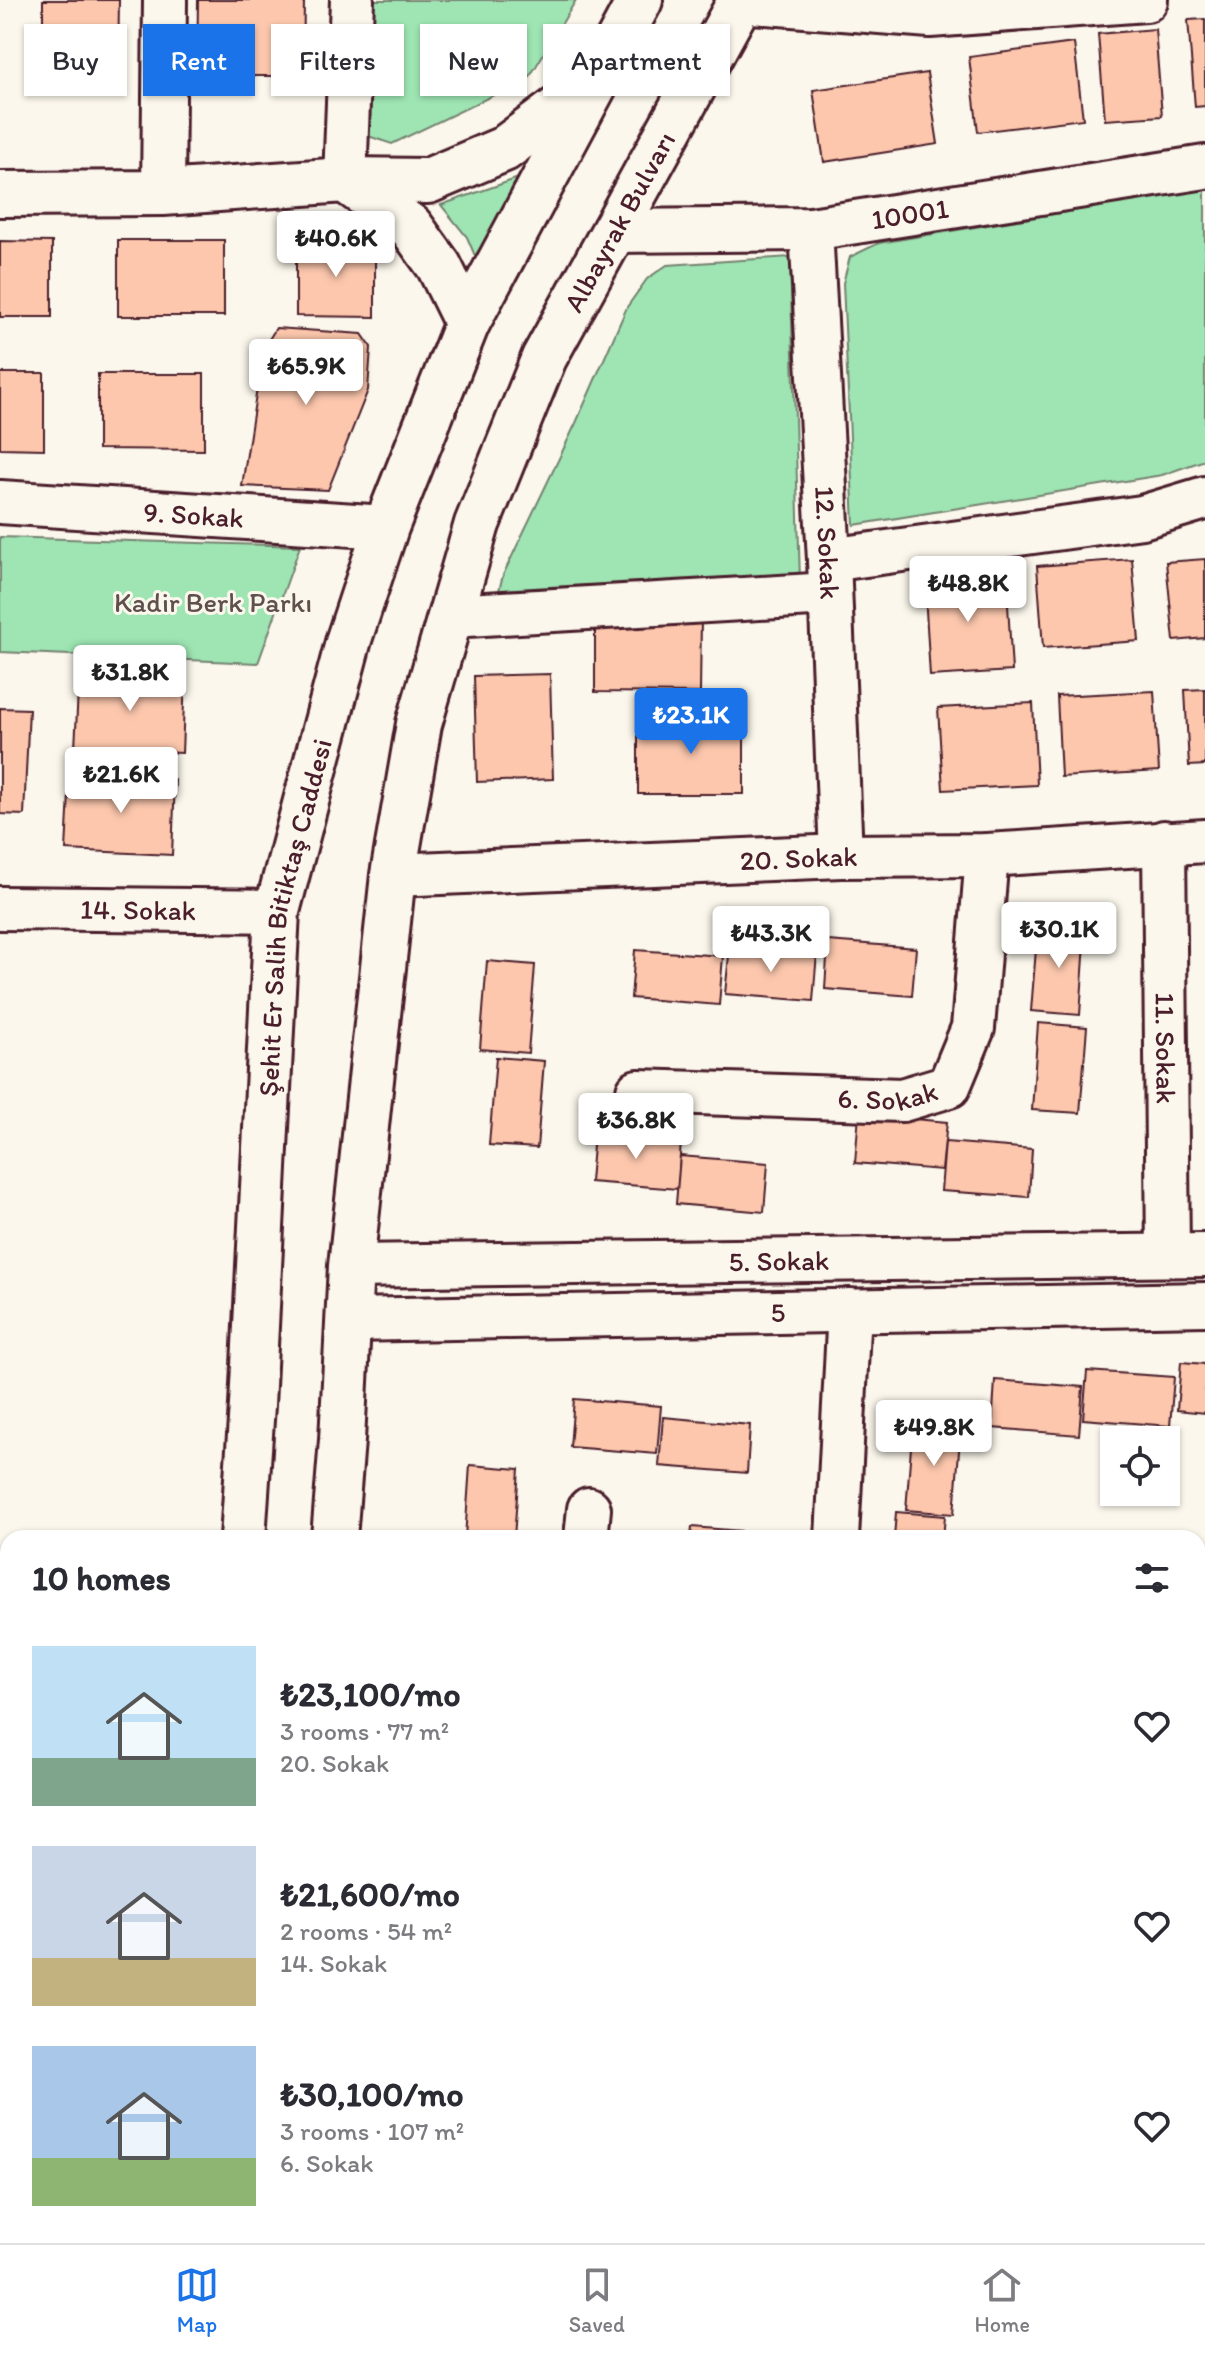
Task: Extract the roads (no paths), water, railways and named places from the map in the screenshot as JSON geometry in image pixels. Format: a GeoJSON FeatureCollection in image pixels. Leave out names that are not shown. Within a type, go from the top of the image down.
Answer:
{"type":"FeatureCollection","features":[{"type":"Feature","properties":{"kind":"main road"},"geometry":{"type":"LineString","coordinates":[[627,24],[640,0]]}},
{"type":"Feature","properties":{"kind":"main road","name":"Albayrak Bulvarı"},"geometry":{"type":"LineString","coordinates":[[450,616],[477,524],[544,358],[740,0]]}},
{"type":"Feature","properties":{"kind":"main road"},"geometry":{"type":"LineString","coordinates":[[0,194],[163,193],[345,180],[428,181],[504,149],[575,96]]}},
{"type":"Feature","properties":{"kind":"main road"},"geometry":{"type":"LineString","coordinates":[[467,323],[587,96]]}},
{"type":"Feature","properties":{"kind":"main road"},"geometry":{"type":"LineString","coordinates":[[345,180],[411,227],[439,266],[467,323]]}},
{"type":"Feature","properties":{"kind":"main road","name":"Şehit Er Salih Bitiktaş Caddesi"},"geometry":{"type":"LineString","coordinates":[[244,1530],[277,911],[349,639],[386,527],[467,323]]}},
{"type":"Feature","properties":{"kind":"main road"},"geometry":{"type":"LineString","coordinates":[[335,1530],[351,1266],[393,875],[419,724],[450,616]]}},
{"type":"Feature","properties":{"kind":"street"},"geometry":{"type":"LineString","coordinates":[[163,193],[165,0]]}},
{"type":"Feature","properties":{"kind":"street"},"geometry":{"type":"LineString","coordinates":[[345,180],[352,0]]}},
{"type":"Feature","properties":{"kind":"street"},"geometry":{"type":"LineString","coordinates":[[740,0],[930,16],[977,6],[1146,0]]}},
{"type":"Feature","properties":{"kind":"street","name":"10001"},"geometry":{"type":"LineString","coordinates":[[613,231],[811,229],[1205,167]]}},
{"type":"Feature","properties":{"kind":"street","name":"12. Sokak"},"geometry":{"type":"LineString","coordinates":[[811,229],[841,856]]}},
{"type":"Feature","properties":{"kind":"street"},"geometry":{"type":"LineString","coordinates":[[450,616],[830,577],[1142,517],[1205,498]]}},
{"type":"Feature","properties":{"kind":"street","name":"9. Sokak"},"geometry":{"type":"LineString","coordinates":[[0,502],[386,527]]}},
{"type":"Feature","properties":{"kind":"street","name":"20. Sokak"},"geometry":{"type":"LineString","coordinates":[[393,875],[841,856],[987,855],[1205,841]]}},
{"type":"Feature","properties":{"kind":"street","name":"11. Sokak"},"geometry":{"type":"LineString","coordinates":[[1164,842],[1186,1255]]}},
{"type":"Feature","properties":{"kind":"street","name":"6. Sokak"},"geometry":{"type":"LineString","coordinates":[[638,1091],[902,1100],[949,1086],[973,1028],[987,855]]}},
{"type":"Feature","properties":{"kind":"street","name":"14. Sokak"},"geometry":{"type":"LineString","coordinates":[[0,908],[277,911]]}},
{"type":"Feature","properties":{"kind":"street","name":"5. Sokak"},"geometry":{"type":"LineString","coordinates":[[351,1266],[1186,1255]]}},
{"type":"Feature","properties":{"kind":"street","name":"5"},"geometry":{"type":"LineString","coordinates":[[350,1320],[1205,1304]]}},
{"type":"Feature","properties":{"kind":"street"},"geometry":{"type":"LineString","coordinates":[[837,1530],[849,1310]]}},
{"type":"Feature","properties":{"kind":"park label","name":"Kadir Berk Parkı"},"geometry":{"type":"Point","coordinates":[213,602]}}]}
